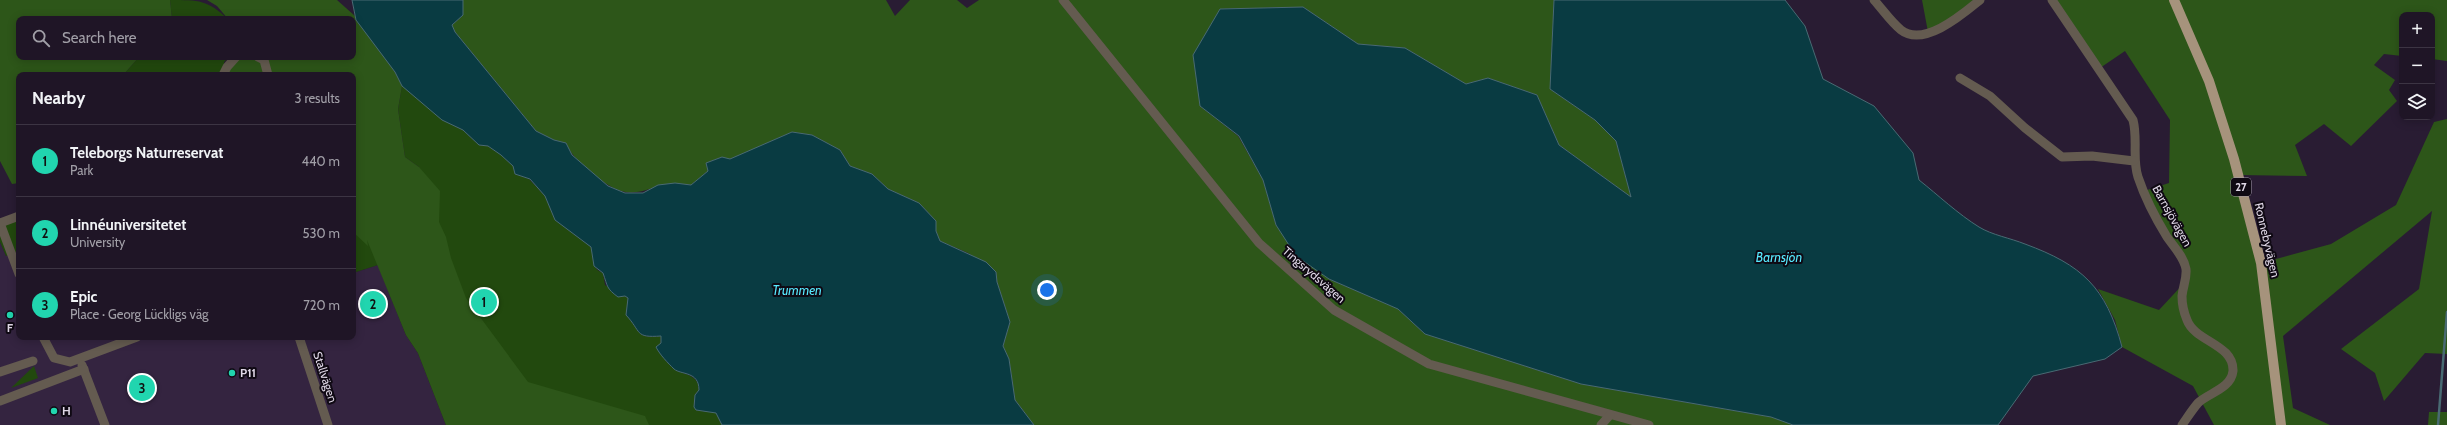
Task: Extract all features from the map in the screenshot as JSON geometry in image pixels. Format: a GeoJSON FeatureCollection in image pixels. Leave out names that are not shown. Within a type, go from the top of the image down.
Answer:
{"type":"FeatureCollection","features":[{"type":"Feature","properties":{"kind":"main road","name":"Ronnebyvägen"},"geometry":{"type":"LineString","coordinates":[[2174,0],[2209,81],[2234,159],[2261,263],[2281,425]]}},
{"type":"Feature","properties":{"kind":"street","name":"Tingsrydsvägen"},"geometry":{"type":"LineString","coordinates":[[1063,0],[1259,243],[1334,310],[1429,364],[1649,425]]}},
{"type":"Feature","properties":{"kind":"street"},"geometry":{"type":"LineString","coordinates":[[1874,0],[1892,21],[1907,33],[1928,32],[1949,25],[1980,0]]}},
{"type":"Feature","properties":{"kind":"street","name":"Barnsjövägen"},"geometry":{"type":"LineString","coordinates":[[2052,0],[2128,111],[2135,129],[2134,161],[2138,177],[2155,216],[2186,268],[2186,281],[2182,296],[2187,320],[2191,329],[2226,353],[2232,360],[2233,373],[2227,383],[2218,391],[2199,402],[2182,425]]}},
{"type":"Feature","properties":{"kind":"street"},"geometry":{"type":"LineString","coordinates":[[224,72],[226,67],[233,60]]}},
{"type":"Feature","properties":{"kind":"street"},"geometry":{"type":"LineString","coordinates":[[264,60],[267,72]]}},
{"type":"Feature","properties":{"kind":"street"},"geometry":{"type":"LineString","coordinates":[[1960,78],[1990,96],[2025,128],[2062,157],[2092,156],[2134,161]]}},
{"type":"Feature","properties":{"kind":"street"},"geometry":{"type":"LineString","coordinates":[[16,217],[0,223],[16,266]]}},
{"type":"Feature","properties":{"kind":"street"},"geometry":{"type":"LineString","coordinates":[[45,340],[54,358],[70,362],[129,340]]}},
{"type":"Feature","properties":{"kind":"street","name":"Stallvägen"},"geometry":{"type":"LineString","coordinates":[[300,340],[328,425]]}},
{"type":"Feature","properties":{"kind":"street"},"geometry":{"type":"LineString","coordinates":[[79,359],[106,425]]}},
{"type":"Feature","properties":{"kind":"street"},"geometry":{"type":"LineString","coordinates":[[0,372],[32,361]]}},
{"type":"Feature","properties":{"kind":"street"},"geometry":{"type":"LineString","coordinates":[[0,401],[84,369]]}},
{"type":"Feature","properties":{"kind":"street"},"geometry":{"type":"LineString","coordinates":[[1601,425],[1610,415]]}},
{"type":"Feature","properties":{"kind":"shaded area"},"geometry":{"type":"Polygon","coordinates":[[[0,242],[6,256],[16,252],[16,340],[356,340],[356,272],[378,265],[406,335],[418,353],[446,425],[0,425],[0,242]]]}},
{"type":"Feature","properties":{"kind":"green space"},"geometry":{"type":"Polygon","coordinates":[[[0,0],[170,0],[172,16],[16,16],[16,60],[136,60],[126,72],[16,72],[16,183],[12,184],[0,161],[0,0]]]}},
{"type":"Feature","properties":{"kind":"green space"},"geometry":{"type":"Polygon","coordinates":[[[170,0],[202,2],[214,8],[224,16],[172,16],[170,0]]]}},
{"type":"Feature","properties":{"kind":"green space"},"geometry":{"type":"Polygon","coordinates":[[[207,0],[337,0],[355,16],[225,16],[217,6],[207,0]]]}},
{"type":"Feature","properties":{"kind":"green space"},"geometry":{"type":"Polygon","coordinates":[[[463,0],[886,0],[895,16],[910,0],[957,0],[967,8],[979,0],[1554,0],[1550,89],[1595,120],[1616,141],[1631,197],[1559,145],[1537,95],[1488,78],[1466,84],[1405,48],[1358,44],[1303,7],[1220,9],[1200,106],[1238,136],[1263,180],[1276,225],[1329,279],[1398,309],[1425,334],[1581,384],[1771,417],[1793,425],[1034,425],[1015,400],[1009,359],[1003,346],[1010,322],[997,282],[996,272],[968,253],[940,241],[936,231],[936,221],[919,203],[888,189],[872,174],[850,166],[840,150],[812,135],[792,132],[730,160],[722,157],[706,163],[708,171],[691,185],[675,184],[631,193],[621,191],[608,185],[592,173],[574,156],[566,143],[554,140],[536,131],[455,32],[452,25],[463,15],[463,0]]]}},
{"type":"Feature","properties":{"kind":"green space"},"geometry":{"type":"Polygon","coordinates":[[[1922,0],[1980,0],[1928,32],[1922,0]]]}},
{"type":"Feature","properties":{"kind":"green space"},"geometry":{"type":"Polygon","coordinates":[[[2053,0],[2447,0],[2447,61],[2435,59],[2435,12],[2399,12],[2399,56],[2384,54],[2374,65],[2395,80],[2389,90],[2397,101],[2351,146],[2324,124],[2295,145],[2307,176],[2239,175],[2261,263],[2331,244],[2396,205],[2434,122],[2447,119],[2447,354],[2425,353],[2384,401],[2375,373],[2341,349],[2419,289],[2432,211],[2283,336],[2293,408],[2330,425],[2214,425],[2193,386],[2122,347],[2115,320],[2098,289],[2159,310],[2186,281],[2186,268],[2144,191],[2169,183],[2170,120],[2125,51],[2100,68],[2053,0]]]}},
{"type":"Feature","properties":{"kind":"green space"},"geometry":{"type":"Polygon","coordinates":[[[356,17],[395,72],[402,86],[398,109],[405,157],[419,167],[440,191],[439,222],[446,237],[451,258],[466,298],[528,382],[645,416],[649,425],[446,425],[418,353],[406,335],[367,240],[368,246],[356,235],[356,72],[225,72],[233,60],[356,60],[356,17]]]}},
{"type":"Feature","properties":{"kind":"green space"},"geometry":{"type":"Polygon","coordinates":[[[136,60],[226,60],[224,62],[226,72],[126,72],[136,60]]]}},
{"type":"Feature","properties":{"kind":"green space"},"geometry":{"type":"Polygon","coordinates":[[[402,86],[449,123],[463,130],[479,145],[488,146],[501,155],[513,166],[515,174],[529,179],[545,196],[555,220],[591,247],[596,269],[603,273],[605,285],[628,298],[626,315],[639,333],[652,337],[661,336],[660,353],[669,365],[680,372],[691,376],[697,381],[699,390],[695,395],[694,406],[696,410],[716,413],[722,425],[446,425],[418,353],[406,335],[378,265],[356,272],[356,233],[419,167],[405,157],[398,109],[402,86]]]}},
{"type":"Feature","properties":{"kind":"green space"},"geometry":{"type":"Polygon","coordinates":[[[16,217],[16,252],[6,256],[0,242],[0,223],[16,217]]]}},
{"type":"Feature","properties":{"kind":"green space"},"geometry":{"type":"Polygon","coordinates":[[[34,366],[38,378],[11,388],[34,366]]]}},
{"type":"Feature","properties":{"kind":"green space"},"geometry":{"type":"Polygon","coordinates":[[[2429,412],[2447,412],[2447,425],[2428,425],[2429,412]]]}},
{"type":"Feature","properties":{"kind":"water","name":"Trummen"},"geometry":{"type":"Polygon","coordinates":[[[352,0],[463,0],[463,15],[452,25],[455,32],[536,131],[554,140],[566,143],[572,155],[608,186],[625,193],[643,193],[658,185],[675,183],[691,185],[708,171],[706,163],[722,157],[730,159],[792,132],[812,135],[840,150],[850,166],[872,174],[888,189],[919,203],[936,221],[936,231],[940,241],[986,262],[996,272],[997,282],[1010,322],[1003,346],[1009,359],[1015,400],[1034,425],[722,425],[716,413],[696,410],[694,407],[695,395],[699,390],[696,380],[689,375],[674,369],[662,356],[656,347],[661,343],[661,336],[646,336],[639,333],[626,315],[628,298],[625,296],[618,297],[609,289],[603,273],[594,266],[591,247],[555,220],[545,196],[530,179],[515,174],[513,166],[501,155],[488,146],[479,145],[463,130],[442,120],[402,86],[395,72],[356,20],[352,0]]]}},
{"type":"Feature","properties":{"kind":"water","name":"Barnsjön"},"geometry":{"type":"Polygon","coordinates":[[[1554,0],[1785,0],[1805,26],[1823,79],[1874,106],[1913,153],[1919,180],[1979,227],[2045,252],[2077,270],[2089,281],[2108,309],[2116,326],[2122,347],[2105,359],[2033,376],[1998,425],[1793,425],[1771,417],[1581,384],[1425,334],[1398,309],[1329,279],[1296,256],[1276,225],[1263,180],[1239,136],[1200,106],[1193,55],[1220,9],[1303,7],[1358,44],[1405,48],[1466,84],[1488,78],[1537,95],[1559,145],[1631,197],[1616,141],[1595,120],[1550,89],[1554,0]]]}},
{"type":"Feature","properties":{"kind":"waterway"},"geometry":{"type":"LineString","coordinates":[[2438,425],[2447,312]]}},
{"type":"Feature","properties":{"kind":"place","name":"Teleborgs Naturreservat"},"geometry":{"type":"Point","coordinates":[484,302]}},
{"type":"Feature","properties":{"kind":"place","name":"Linnéuniversitetet"},"geometry":{"type":"Point","coordinates":[373,304]}},
{"type":"Feature","properties":{"kind":"place","name":"F"},"geometry":{"type":"Point","coordinates":[10,315]}},
{"type":"Feature","properties":{"kind":"place","name":"P11"},"geometry":{"type":"Point","coordinates":[232,373]}},
{"type":"Feature","properties":{"kind":"place","name":"Epic"},"geometry":{"type":"Point","coordinates":[142,388]}},
{"type":"Feature","properties":{"kind":"place","name":"H"},"geometry":{"type":"Point","coordinates":[54,411]}}]}
